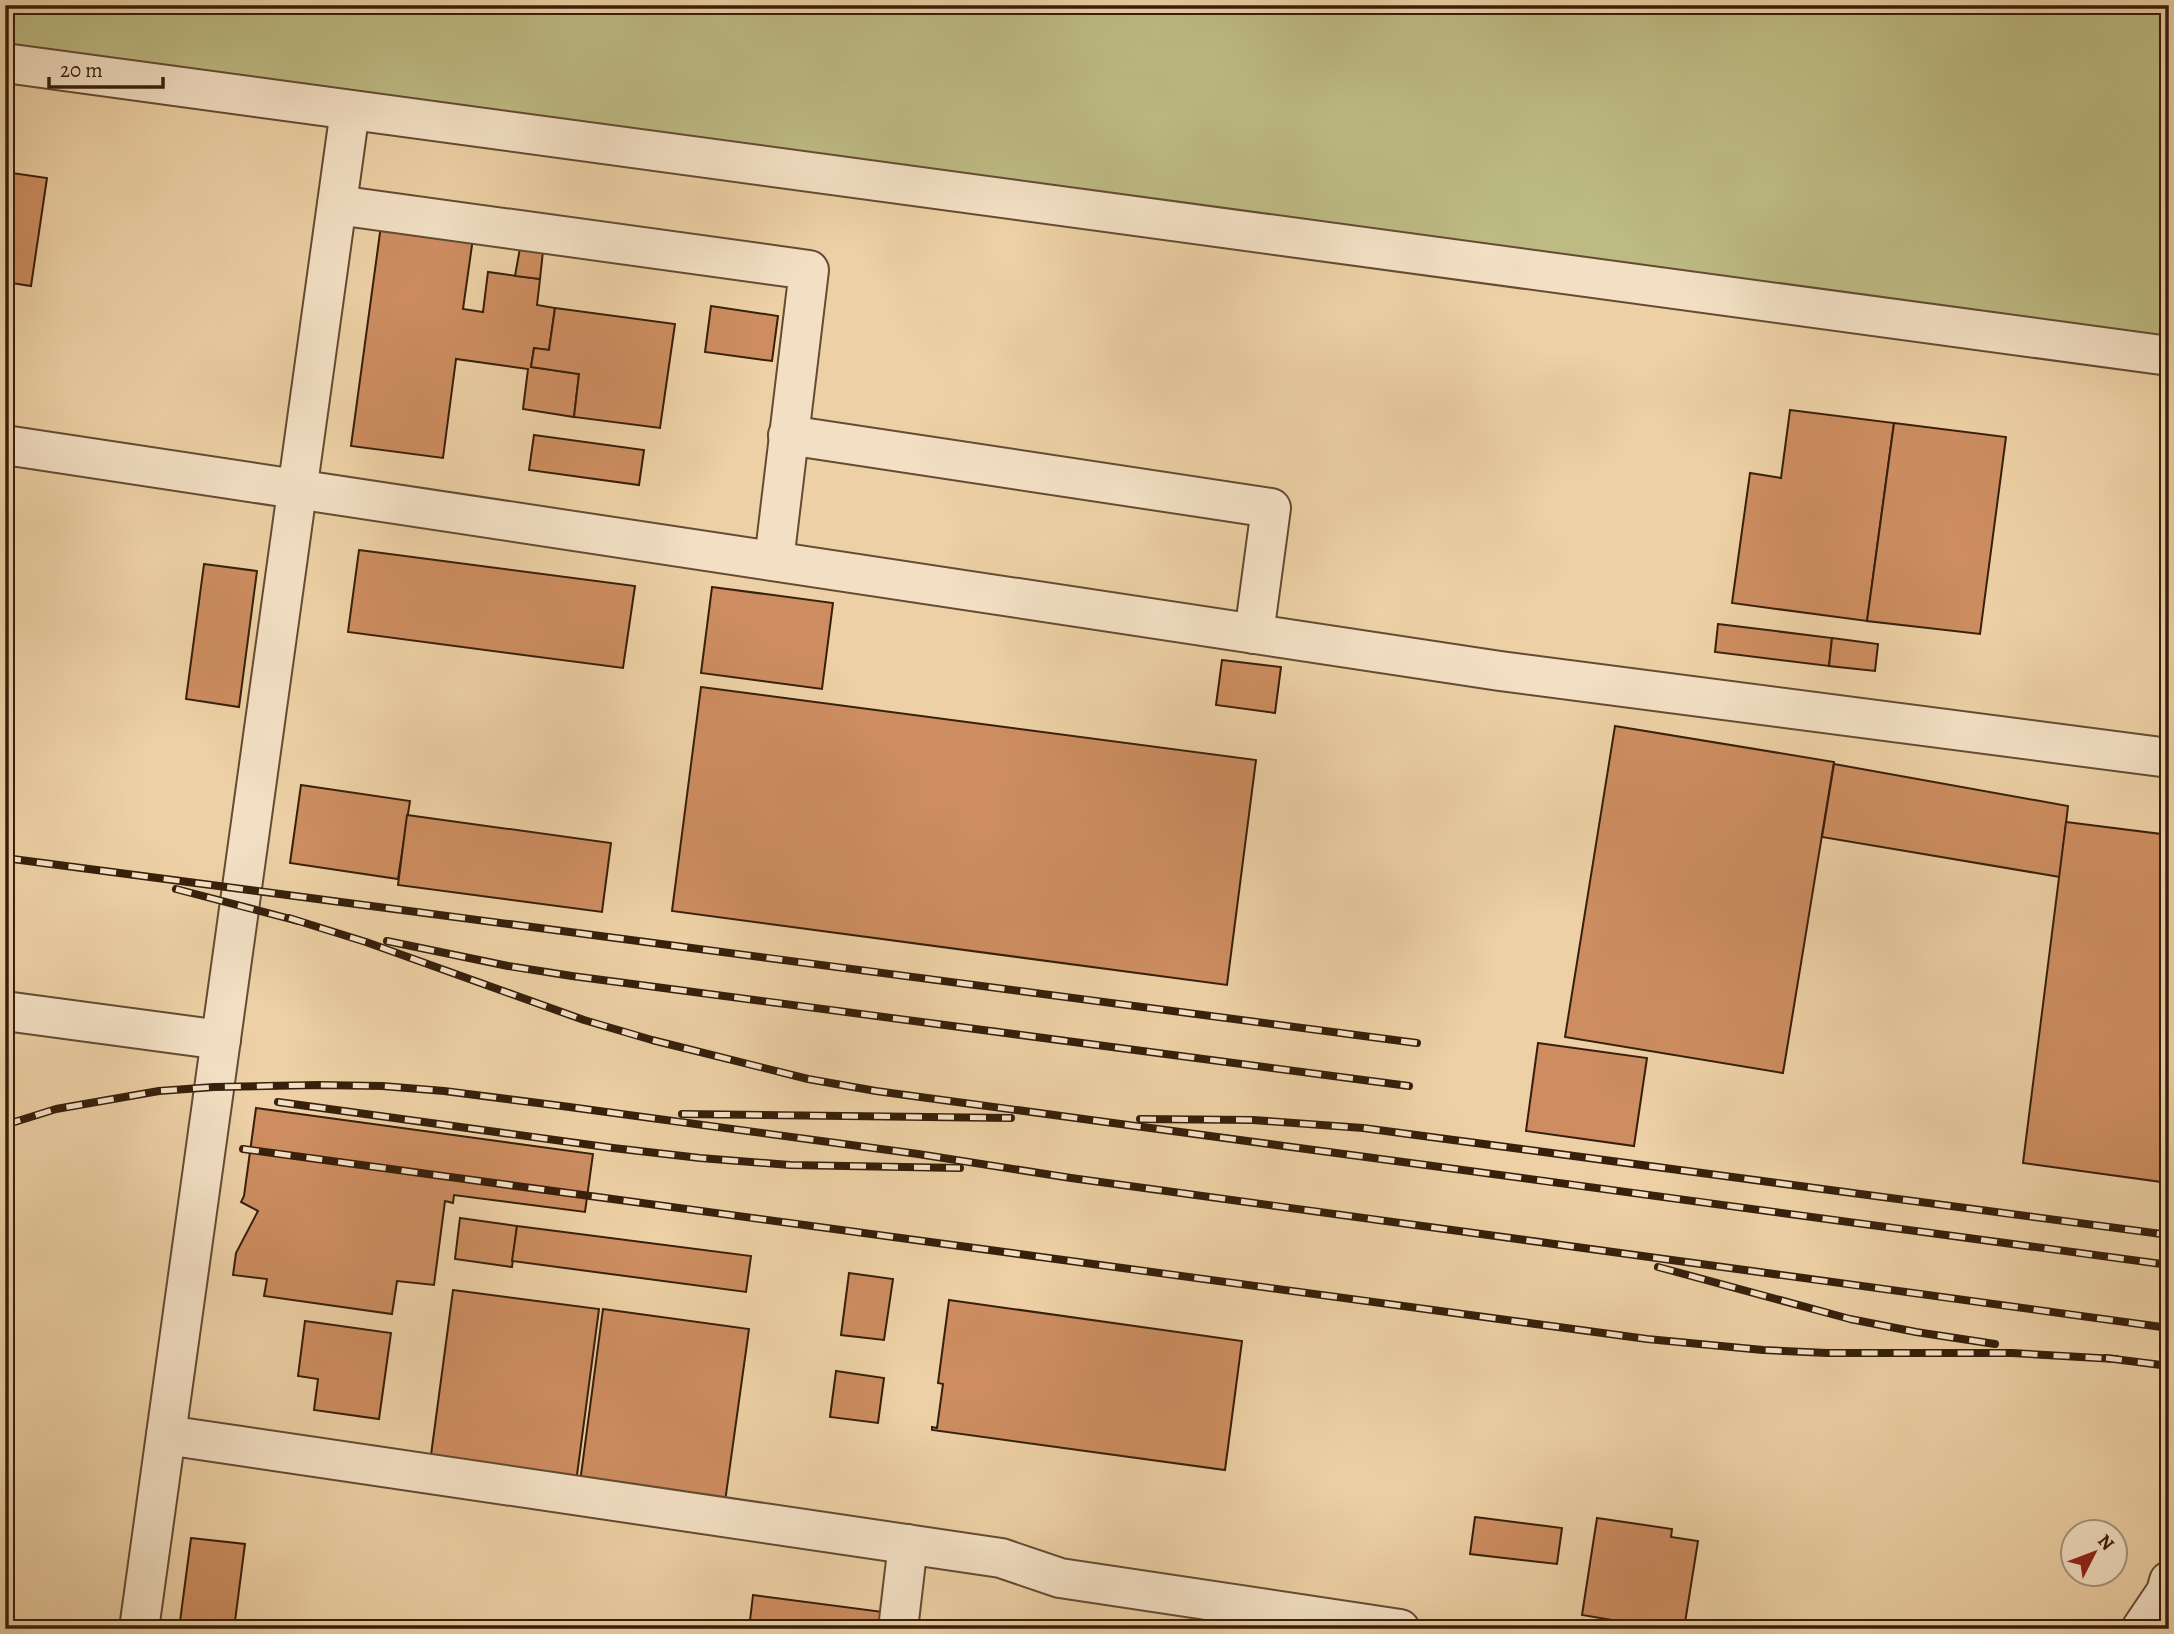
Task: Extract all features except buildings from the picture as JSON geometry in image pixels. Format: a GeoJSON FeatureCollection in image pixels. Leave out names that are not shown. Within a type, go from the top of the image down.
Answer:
{"type":"FeatureCollection","features":[{"type":"Feature","properties":{"kind":"lane"},"geometry":{"type":"LineString","coordinates":[[5,63],[2169,356]]}},
{"type":"Feature","properties":{"kind":"lane"},"geometry":{"type":"LineString","coordinates":[[139,1629],[350,110]]}},
{"type":"Feature","properties":{"kind":"lane"},"geometry":{"type":"LineString","coordinates":[[337,205],[809,270],[774,561]]}},
{"type":"Feature","properties":{"kind":"lane"},"geometry":{"type":"LineString","coordinates":[[788,435],[1271,508],[1254,634]]}},
{"type":"Feature","properties":{"kind":"lane"},"geometry":{"type":"LineString","coordinates":[[5,445],[1500,671],[2169,758]]}},
{"type":"Feature","properties":{"kind":"lane"},"geometry":{"type":"LineString","coordinates":[[5,1011],[221,1040]]}},
{"type":"Feature","properties":{"kind":"lane"},"geometry":{"type":"LineString","coordinates":[[166,1435],[1001,1559],[1060,1578],[1284,1621],[1400,1629]]}},
{"type":"Feature","properties":{"kind":"lane"},"geometry":{"type":"LineString","coordinates":[[898,1629],[908,1544]]}},
{"type":"Feature","properties":{"kind":"lane"},"geometry":{"type":"LineString","coordinates":[[2141,1629],[2166,1592],[2169,1581]]}},
{"type":"Feature","properties":{"kind":"shaded area"},"geometry":{"type":"Polygon","coordinates":[[[5,5],[2169,5],[2169,356],[5,63],[5,5]]]}},
{"type":"Feature","properties":{"kind":"railway"},"geometry":{"type":"LineString","coordinates":[[5,858],[1417,1043]]}},
{"type":"Feature","properties":{"kind":"railway"},"geometry":{"type":"LineString","coordinates":[[176,889],[298,921]]}},
{"type":"Feature","properties":{"kind":"railway"},"geometry":{"type":"LineString","coordinates":[[289,918],[366,942],[584,1020],[808,1079],[876,1091],[2169,1265]]}},
{"type":"Feature","properties":{"kind":"railway"},"geometry":{"type":"LineString","coordinates":[[387,941],[572,976],[1409,1086]]}},
{"type":"Feature","properties":{"kind":"railway"},"geometry":{"type":"LineString","coordinates":[[5,1125],[56,1109],[159,1091],[318,1085],[444,1091],[918,1154],[1071,1178],[2169,1328]]}},
{"type":"Feature","properties":{"kind":"railway"},"geometry":{"type":"LineString","coordinates":[[278,1102],[700,1158],[790,1165],[960,1168]]}},
{"type":"Feature","properties":{"kind":"railway"},"geometry":{"type":"LineString","coordinates":[[682,1114],[1011,1118]]}},
{"type":"Feature","properties":{"kind":"railway"},"geometry":{"type":"LineString","coordinates":[[1140,1119],[1253,1120],[1363,1128],[2169,1235]]}},
{"type":"Feature","properties":{"kind":"railway"},"geometry":{"type":"LineString","coordinates":[[243,1149],[1647,1339],[1827,1353],[2012,1353],[2116,1359]]}},
{"type":"Feature","properties":{"kind":"railway"},"geometry":{"type":"LineString","coordinates":[[1658,1267],[1850,1319],[1995,1344]]}},
{"type":"Feature","properties":{"kind":"railway"},"geometry":{"type":"LineString","coordinates":[[2106,1358],[2169,1366]]}}]}
